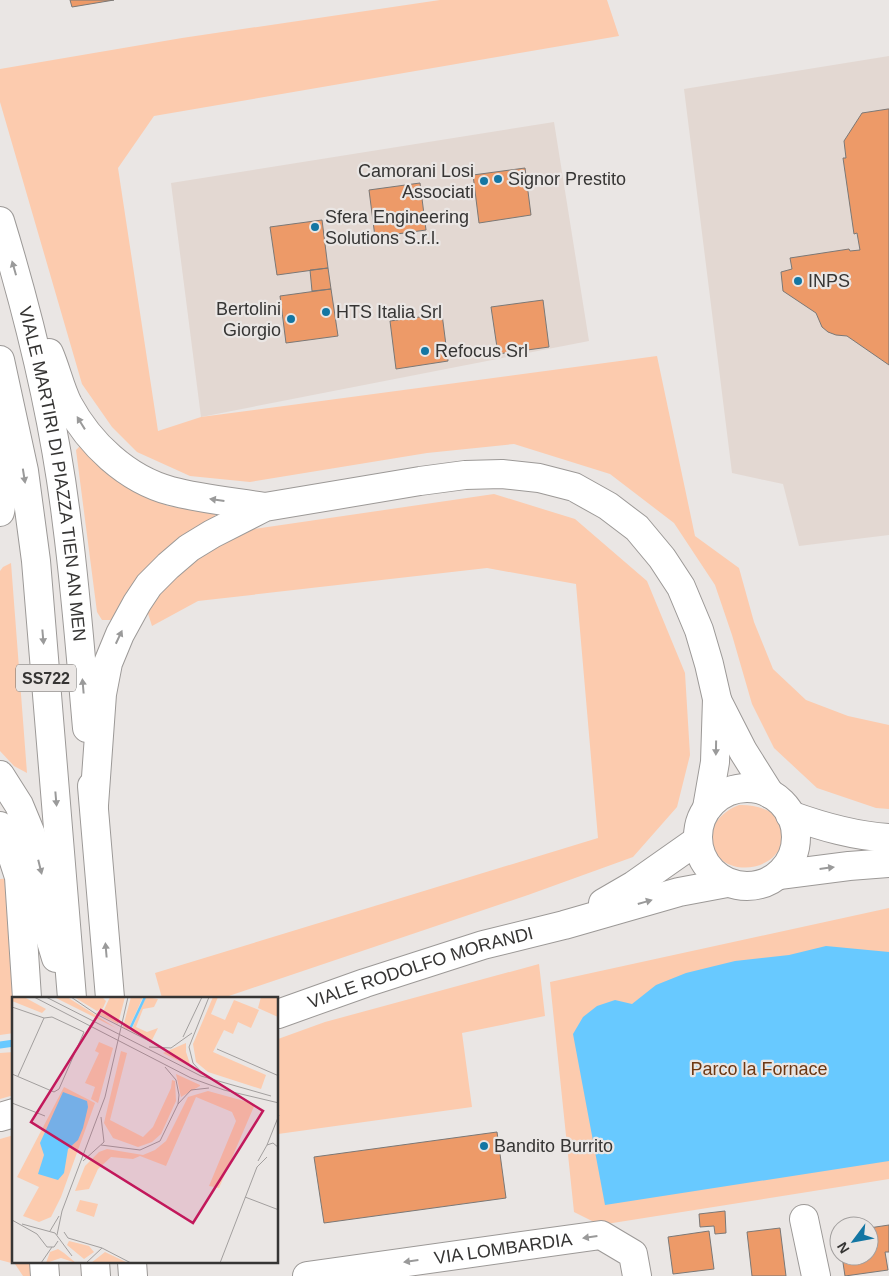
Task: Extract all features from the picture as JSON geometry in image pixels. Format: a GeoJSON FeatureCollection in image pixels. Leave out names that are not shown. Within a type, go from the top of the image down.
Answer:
{"type":"FeatureCollection","features":[{"type":"Feature","properties":{"kind":"main road","name":"VIALE MARTIRI DI PIAZZA TIEN AN MEN"},"geometry":{"type":"LineString","coordinates":[[0,221],[21,294],[52,431],[67,523],[110,997]]}},
{"type":"Feature","properties":{"kind":"main road"},"geometry":{"type":"LineString","coordinates":[[21,294],[54,364],[67,402],[86,432],[111,459],[140,479],[169,491],[200,498],[265,507],[465,475],[511,475],[539,478],[574,487],[608,506],[637,528],[662,558],[681,587],[709,664],[717,699],[743,751],[770,794]]}},
{"type":"Feature","properties":{"kind":"main road","name":"VIALE MARTIRI DI PIAZZA TIEN AN MEN"},"geometry":{"type":"LineString","coordinates":[[2,368],[24,471],[36,561],[72,997]]}},
{"type":"Feature","properties":{"kind":"main road"},"geometry":{"type":"LineString","coordinates":[[0,512],[4,484],[2,461],[2,368]]}},
{"type":"Feature","properties":{"kind":"main road"},"geometry":{"type":"LineString","coordinates":[[94,805],[102,694],[108,663],[120,634],[137,603],[149,585],[188,548],[265,507]]}},
{"type":"Feature","properties":{"kind":"main road"},"geometry":{"type":"LineString","coordinates":[[717,699],[715,762],[707,808],[698,829],[698,840],[702,856],[711,870],[727,883]]}},
{"type":"Feature","properties":{"kind":"main road"},"geometry":{"type":"LineString","coordinates":[[0,775],[19,805],[32,834],[42,878],[48,928],[68,997]]}},
{"type":"Feature","properties":{"kind":"main road"},"geometry":{"type":"LineString","coordinates":[[707,808],[717,798],[730,791],[750,788],[770,794],[782,803],[790,814],[795,828],[796,843],[792,857],[779,875]]}},
{"type":"Feature","properties":{"kind":"main road"},"geometry":{"type":"LineString","coordinates":[[790,814],[829,829],[866,837],[889,838]]}},
{"type":"Feature","properties":{"kind":"main road"},"geometry":{"type":"LineString","coordinates":[[0,826],[19,877],[27,997]]}},
{"type":"Feature","properties":{"kind":"main road","name":"VIALE RODOLFO MORANDI"},"geometry":{"type":"LineString","coordinates":[[564,925],[634,885],[698,840]]}},
{"type":"Feature","properties":{"kind":"main road","name":"VIALE RODOLFO MORANDI"},"geometry":{"type":"LineString","coordinates":[[279,1014],[357,986],[483,946],[679,892],[727,883],[750,886],[762,884],[779,875],[889,863]]}},
{"type":"Feature","properties":{"kind":"main road"},"geometry":{"type":"LineString","coordinates":[[804,1219],[816,1276]]}},
{"type":"Feature","properties":{"kind":"main road","name":"VIA LOMBARDIA"},"geometry":{"type":"LineString","coordinates":[[307,1276],[601,1235],[635,1265]]}},
{"type":"Feature","properties":{"kind":"shaded area","name":"INPS"},"geometry":{"type":"Polygon","coordinates":[[[889,56],[889,535],[799,546],[783,484],[732,473],[684,89],[889,56]]]}},
{"type":"Feature","properties":{"kind":"shaded area"},"geometry":{"type":"Polygon","coordinates":[[[554,122],[589,341],[201,417],[171,183],[554,122]]]}},
{"type":"Feature","properties":{"kind":"green space"},"geometry":{"type":"Polygon","coordinates":[[[440,0],[607,0],[619,36],[154,116],[118,168],[158,431],[201,417],[657,356],[695,536],[739,568],[754,622],[773,669],[806,700],[848,716],[889,725],[889,809],[876,808],[817,788],[774,748],[752,704],[715,585],[674,523],[610,474],[514,444],[427,453],[250,482],[190,476],[137,452],[112,427],[82,384],[0,102],[0,69],[182,38],[440,0]]]}},
{"type":"Feature","properties":{"kind":"green space"},"geometry":{"type":"Polygon","coordinates":[[[81,445],[95,462],[127,485],[168,506],[215,513],[215,519],[137,584],[111,620],[102,620],[97,612],[76,450],[81,445]]]}},
{"type":"Feature","properties":{"kind":"green space"},"geometry":{"type":"Polygon","coordinates":[[[494,494],[575,519],[647,581],[685,673],[690,755],[677,807],[633,857],[528,895],[226,997],[162,997],[155,973],[598,838],[576,584],[487,568],[198,601],[152,626],[145,604],[193,559],[254,529],[494,494]]]}},
{"type":"Feature","properties":{"kind":"green space"},"geometry":{"type":"Polygon","coordinates":[[[11,563],[27,773],[14,766],[0,751],[0,571],[11,563]]]}},
{"type":"Feature","properties":{"kind":"green space"},"geometry":{"type":"Polygon","coordinates":[[[739,805],[756,806],[764,809],[771,812],[782,823],[784,831],[780,849],[767,862],[758,866],[740,867],[731,865],[723,861],[712,845],[711,837],[717,821],[730,809],[739,805]]]}},
{"type":"Feature","properties":{"kind":"green space"},"geometry":{"type":"Polygon","coordinates":[[[11,878],[13,997],[12,1033],[0,1035],[0,879],[11,878]]]}},
{"type":"Feature","properties":{"kind":"green space","name":"Parco la Fornace"},"geometry":{"type":"Polygon","coordinates":[[[889,908],[889,1179],[600,1225],[574,1212],[550,982],[889,908]]]}},
{"type":"Feature","properties":{"kind":"green space"},"geometry":{"type":"Polygon","coordinates":[[[539,964],[545,1016],[462,1033],[472,1107],[279,1134],[279,1039],[325,1022],[539,964]]]}},
{"type":"Feature","properties":{"kind":"green space"},"geometry":{"type":"Polygon","coordinates":[[[12,1052],[12,1096],[0,1099],[0,1053],[12,1052]]]}},
{"type":"Feature","properties":{"kind":"green space"},"geometry":{"type":"Polygon","coordinates":[[[12,1136],[12,1263],[0,1260],[0,1139],[12,1136]]]}},
{"type":"Feature","properties":{"kind":"green space"},"geometry":{"type":"Polygon","coordinates":[[[15,1264],[34,1264],[34,1276],[23,1276],[15,1264]]]}},
{"type":"Feature","properties":{"kind":"water","name":"Parco la Fornace"},"geometry":{"type":"Polygon","coordinates":[[[826,946],[889,952],[889,1161],[605,1205],[573,1034],[583,1017],[597,1006],[615,1000],[632,1004],[656,985],[686,973],[735,961],[789,955],[826,946]]]}},
{"type":"Feature","properties":{"kind":"building"},"geometry":{"type":"Polygon","coordinates":[[[70,0],[114,0],[72,7],[70,0]]]}},
{"type":"Feature","properties":{"kind":"building"},"geometry":{"type":"Polygon","coordinates":[[[889,109],[889,365],[847,336],[836,335],[822,327],[816,313],[783,291],[781,272],[792,269],[790,258],[849,249],[850,251],[860,250],[857,233],[854,234],[843,158],[846,158],[844,141],[862,113],[889,109]]]}},
{"type":"Feature","properties":{"kind":"building"},"geometry":{"type":"Polygon","coordinates":[[[525,168],[531,215],[479,223],[473,175],[525,168]]]}},
{"type":"Feature","properties":{"kind":"building"},"geometry":{"type":"Polygon","coordinates":[[[420,183],[426,230],[375,237],[369,190],[420,183]]]}},
{"type":"Feature","properties":{"kind":"building"},"geometry":{"type":"Polygon","coordinates":[[[322,220],[328,268],[277,275],[270,227],[322,220]]]}},
{"type":"Feature","properties":{"kind":"building"},"geometry":{"type":"Polygon","coordinates":[[[328,268],[331,289],[312,291],[310,270],[328,268]]]}},
{"type":"Feature","properties":{"kind":"building"},"geometry":{"type":"Polygon","coordinates":[[[331,289],[338,336],[286,343],[280,296],[331,289]]]}},
{"type":"Feature","properties":{"kind":"building"},"geometry":{"type":"Polygon","coordinates":[[[543,300],[549,347],[498,354],[491,307],[543,300]]]}},
{"type":"Feature","properties":{"kind":"building"},"geometry":{"type":"Polygon","coordinates":[[[442,314],[448,361],[396,369],[390,321],[442,314]]]}},
{"type":"Feature","properties":{"kind":"building"},"geometry":{"type":"Polygon","coordinates":[[[497,1132],[506,1198],[324,1223],[314,1157],[497,1132]]]}},
{"type":"Feature","properties":{"kind":"building"},"geometry":{"type":"Polygon","coordinates":[[[725,1211],[726,1233],[715,1234],[714,1226],[700,1227],[699,1214],[725,1211]]]}},
{"type":"Feature","properties":{"kind":"building"},"geometry":{"type":"Polygon","coordinates":[[[889,1225],[889,1252],[885,1252],[888,1270],[845,1276],[844,1266],[879,1266],[879,1226],[889,1225]]]}},
{"type":"Feature","properties":{"kind":"building"},"geometry":{"type":"Polygon","coordinates":[[[780,1228],[786,1276],[752,1276],[747,1232],[780,1228]]]}},
{"type":"Feature","properties":{"kind":"building"},"geometry":{"type":"Polygon","coordinates":[[[709,1231],[714,1269],[673,1274],[668,1237],[709,1231]]]}},
{"type":"Feature","properties":{"kind":"waterway"},"geometry":{"type":"LineString","coordinates":[[0,1045],[12,1043]]}},
{"type":"Feature","properties":{"kind":"place","name":"Signor Prestito"},"geometry":{"type":"Point","coordinates":[498,179]}},
{"type":"Feature","properties":{"kind":"place","name":"Camorani Losi Associati"},"geometry":{"type":"Point","coordinates":[484,181]}},
{"type":"Feature","properties":{"kind":"place","name":"Sfera Engineering Solutions S.r.l."},"geometry":{"type":"Point","coordinates":[315,227]}},
{"type":"Feature","properties":{"kind":"place","name":"INPS"},"geometry":{"type":"Point","coordinates":[798,281]}},
{"type":"Feature","properties":{"kind":"place","name":"HTS Italia Srl"},"geometry":{"type":"Point","coordinates":[326,312]}},
{"type":"Feature","properties":{"kind":"place","name":"Bertolini Giorgio"},"geometry":{"type":"Point","coordinates":[291,319]}},
{"type":"Feature","properties":{"kind":"place","name":"Refocus Srl"},"geometry":{"type":"Point","coordinates":[425,351]}},
{"type":"Feature","properties":{"kind":"place","name":"Bandito Burrito"},"geometry":{"type":"Point","coordinates":[484,1146]}}]}
